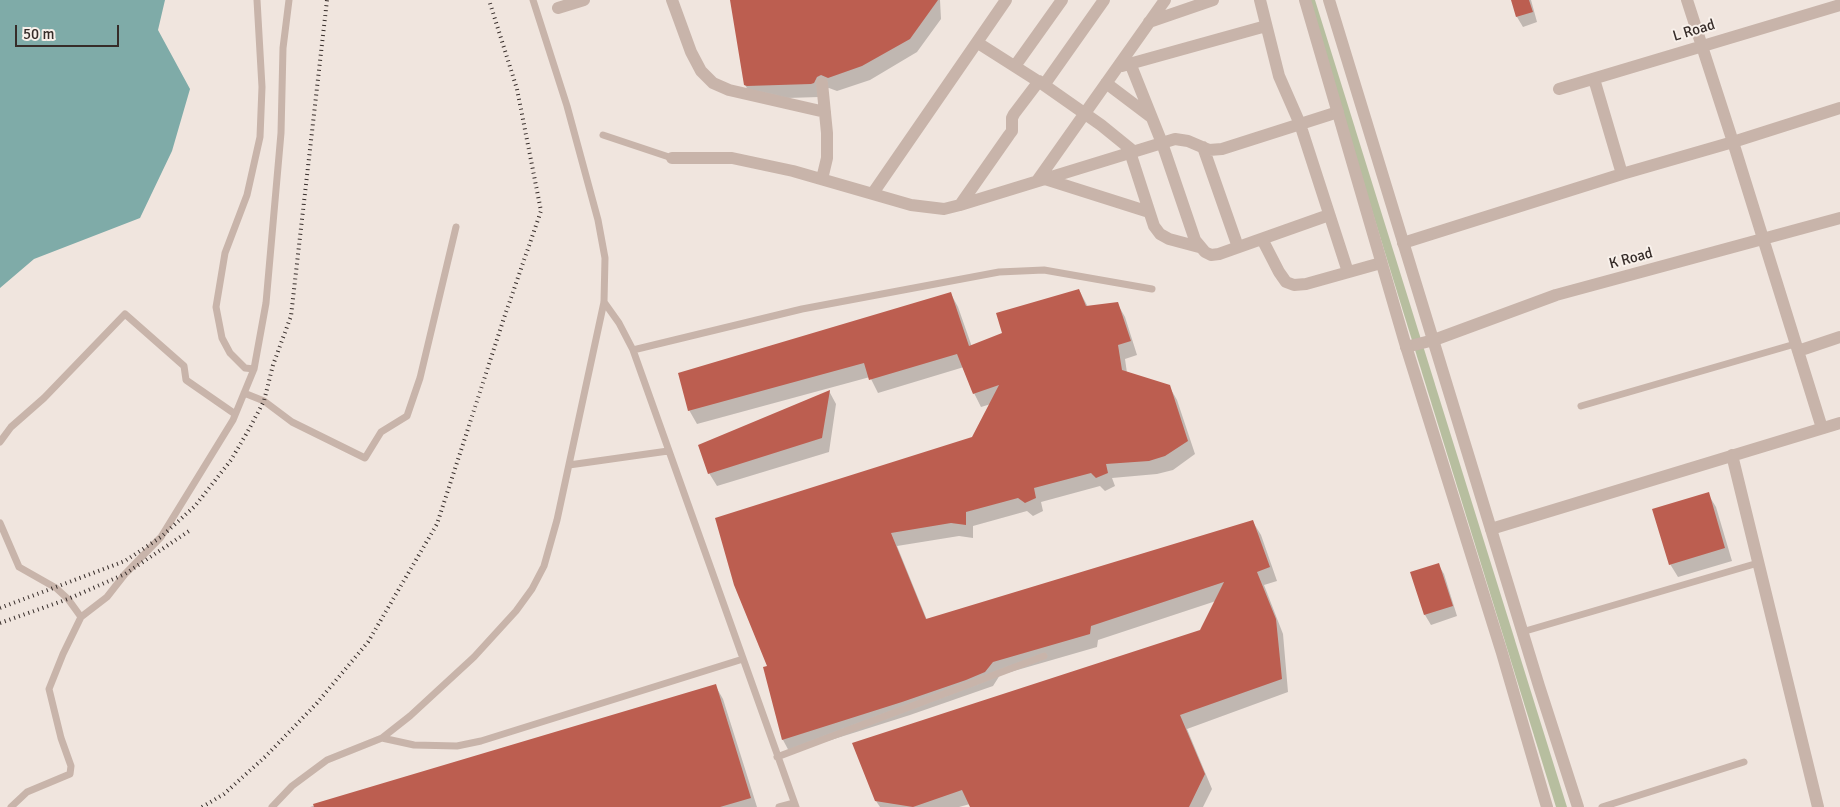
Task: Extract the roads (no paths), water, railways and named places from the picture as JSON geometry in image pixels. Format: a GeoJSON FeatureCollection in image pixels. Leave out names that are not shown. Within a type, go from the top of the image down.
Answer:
{"type":"FeatureCollection","features":[{"type":"Feature","properties":{"kind":"street"},"geometry":{"type":"LineString","coordinates":[[558,8],[584,0]]}},
{"type":"Feature","properties":{"kind":"street"},"geometry":{"type":"LineString","coordinates":[[672,0],[691,52],[701,71],[713,83],[729,90],[825,112]]}},
{"type":"Feature","properties":{"kind":"street"},"geometry":{"type":"LineString","coordinates":[[873,193],[1006,0]]}},
{"type":"Feature","properties":{"kind":"street"},"geometry":{"type":"LineString","coordinates":[[1015,66],[1062,0]]}},
{"type":"Feature","properties":{"kind":"street"},"geometry":{"type":"LineString","coordinates":[[960,205],[1012,131],[1012,118],[1014,114],[1042,83],[1104,0]]}},
{"type":"Feature","properties":{"kind":"street"},"geometry":{"type":"LineString","coordinates":[[1041,180],[1106,84],[1124,65],[1149,22],[1165,0]]}},
{"type":"Feature","properties":{"kind":"street"},"geometry":{"type":"LineString","coordinates":[[1149,22],[1214,0]]}},
{"type":"Feature","properties":{"kind":"street"},"geometry":{"type":"LineString","coordinates":[[1260,0],[1279,76],[1300,124],[1348,272]]}},
{"type":"Feature","properties":{"kind":"street"},"geometry":{"type":"LineString","coordinates":[[1305,0],[1406,347],[1548,807]]}},
{"type":"Feature","properties":{"kind":"street"},"geometry":{"type":"LineString","coordinates":[[1329,0],[1490,529],[1578,807]]}},
{"type":"Feature","properties":{"kind":"street"},"geometry":{"type":"LineString","coordinates":[[1687,0],[1822,428]]}},
{"type":"Feature","properties":{"kind":"street","name":"L Road"},"geometry":{"type":"LineString","coordinates":[[1559,89],[1840,5]]}},
{"type":"Feature","properties":{"kind":"street"},"geometry":{"type":"LineString","coordinates":[[1124,65],[1266,26]]}},
{"type":"Feature","properties":{"kind":"street"},"geometry":{"type":"LineString","coordinates":[[978,43],[1042,83],[1132,151],[1154,226],[1160,234],[1169,239],[1199,247]]}},
{"type":"Feature","properties":{"kind":"street"},"geometry":{"type":"LineString","coordinates":[[1124,65],[1162,143],[1195,240],[1205,252],[1211,255],[1219,254],[1329,215]]}},
{"type":"Feature","properties":{"kind":"street"},"geometry":{"type":"LineString","coordinates":[[1594,79],[1622,174]]}},
{"type":"Feature","properties":{"kind":"street"},"geometry":{"type":"LineString","coordinates":[[822,83],[827,158],[822,179]]}},
{"type":"Feature","properties":{"kind":"street"},"geometry":{"type":"LineString","coordinates":[[1106,84],[1151,118]]}},
{"type":"Feature","properties":{"kind":"street"},"geometry":{"type":"LineString","coordinates":[[1403,243],[1840,108]]}},
{"type":"Feature","properties":{"kind":"street"},"geometry":{"type":"LineString","coordinates":[[672,158],[732,158],[822,179],[928,208],[944,209],[1175,139],[1188,141],[1209,150],[1222,149],[1338,112]]}},
{"type":"Feature","properties":{"kind":"street"},"geometry":{"type":"LineString","coordinates":[[1203,148],[1238,248]]}},
{"type":"Feature","properties":{"kind":"street"},"geometry":{"type":"LineString","coordinates":[[1041,180],[1149,212]]}},
{"type":"Feature","properties":{"kind":"street","name":"K Road"},"geometry":{"type":"LineString","coordinates":[[1406,347],[1434,340],[1556,295],[1840,218]]}},
{"type":"Feature","properties":{"kind":"street"},"geometry":{"type":"LineString","coordinates":[[1262,239],[1279,272],[1286,282],[1294,285],[1306,284],[1381,262]]}},
{"type":"Feature","properties":{"kind":"street"},"geometry":{"type":"LineString","coordinates":[[1796,348],[1840,337]]}},
{"type":"Feature","properties":{"kind":"street"},"geometry":{"type":"LineString","coordinates":[[1490,529],[1840,423]]}},
{"type":"Feature","properties":{"kind":"street"},"geometry":{"type":"LineString","coordinates":[[1732,455],[1818,807]]}},
{"type":"Feature","properties":{"kind":"lane"},"geometry":{"type":"LineString","coordinates":[[254,369],[245,368],[230,353],[222,338],[216,307],[224,254],[247,195],[260,137],[262,87],[258,0]]}},
{"type":"Feature","properties":{"kind":"lane"},"geometry":{"type":"LineString","coordinates":[[11,807],[27,792],[70,774],[71,766],[49,689],[81,617],[106,597],[125,574],[161,537],[235,414],[254,369],[266,303],[282,133],[283,48],[289,0]]}},
{"type":"Feature","properties":{"kind":"lane"},"geometry":{"type":"LineString","coordinates":[[272,807],[292,786],[327,760],[382,738],[410,716],[474,657],[516,611],[532,589],[544,566],[557,520],[604,302],[605,258],[598,220],[567,106],[533,0]]}},
{"type":"Feature","properties":{"kind":"lane"},"geometry":{"type":"LineString","coordinates":[[602,136],[672,158]]}},
{"type":"Feature","properties":{"kind":"lane"},"geometry":{"type":"LineString","coordinates":[[244,393],[264,401],[292,422],[365,458],[381,432],[407,416],[420,378],[456,227]]}},
{"type":"Feature","properties":{"kind":"lane"},"geometry":{"type":"LineString","coordinates":[[633,350],[802,309],[999,272],[1044,270],[1152,289]]}},
{"type":"Feature","properties":{"kind":"lane"},"geometry":{"type":"LineString","coordinates":[[604,302],[633,350],[795,805],[779,807]]}},
{"type":"Feature","properties":{"kind":"lane"},"geometry":{"type":"LineString","coordinates":[[0,442],[11,427],[44,398],[125,314],[184,366],[186,380],[235,414]]}},
{"type":"Feature","properties":{"kind":"lane"},"geometry":{"type":"LineString","coordinates":[[1582,406],[1796,348]]}},
{"type":"Feature","properties":{"kind":"lane"},"geometry":{"type":"LineString","coordinates":[[569,465],[668,451]]}},
{"type":"Feature","properties":{"kind":"lane"},"geometry":{"type":"LineString","coordinates":[[0,523],[18,567],[56,588],[68,599],[81,617]]}},
{"type":"Feature","properties":{"kind":"lane"},"geometry":{"type":"LineString","coordinates":[[1522,632],[1758,563]]}},
{"type":"Feature","properties":{"kind":"lane"},"geometry":{"type":"LineString","coordinates":[[777,757],[1044,656]]}},
{"type":"Feature","properties":{"kind":"lane"},"geometry":{"type":"LineString","coordinates":[[382,738],[414,745],[457,746],[481,741],[743,659]]}},
{"type":"Feature","properties":{"kind":"lane"},"geometry":{"type":"LineString","coordinates":[[1602,807],[1744,762]]}},
{"type":"Feature","properties":{"kind":"water"},"geometry":{"type":"Polygon","coordinates":[[[0,0],[165,0],[158,30],[190,89],[172,151],[140,218],[34,259],[0,288],[0,0]]]}},
{"type":"Feature","properties":{"kind":"railway"},"geometry":{"type":"LineString","coordinates":[[0,608],[125,561],[161,537],[195,506],[231,460],[248,431],[264,401],[273,365],[291,316],[327,0]]}},
{"type":"Feature","properties":{"kind":"railway"},"geometry":{"type":"LineString","coordinates":[[202,807],[224,794],[266,756],[317,703],[368,642],[437,524],[541,211],[517,89],[489,0]]}},
{"type":"Feature","properties":{"kind":"railway"},"geometry":{"type":"LineString","coordinates":[[0,623],[68,599],[125,574],[189,531]]}}]}
